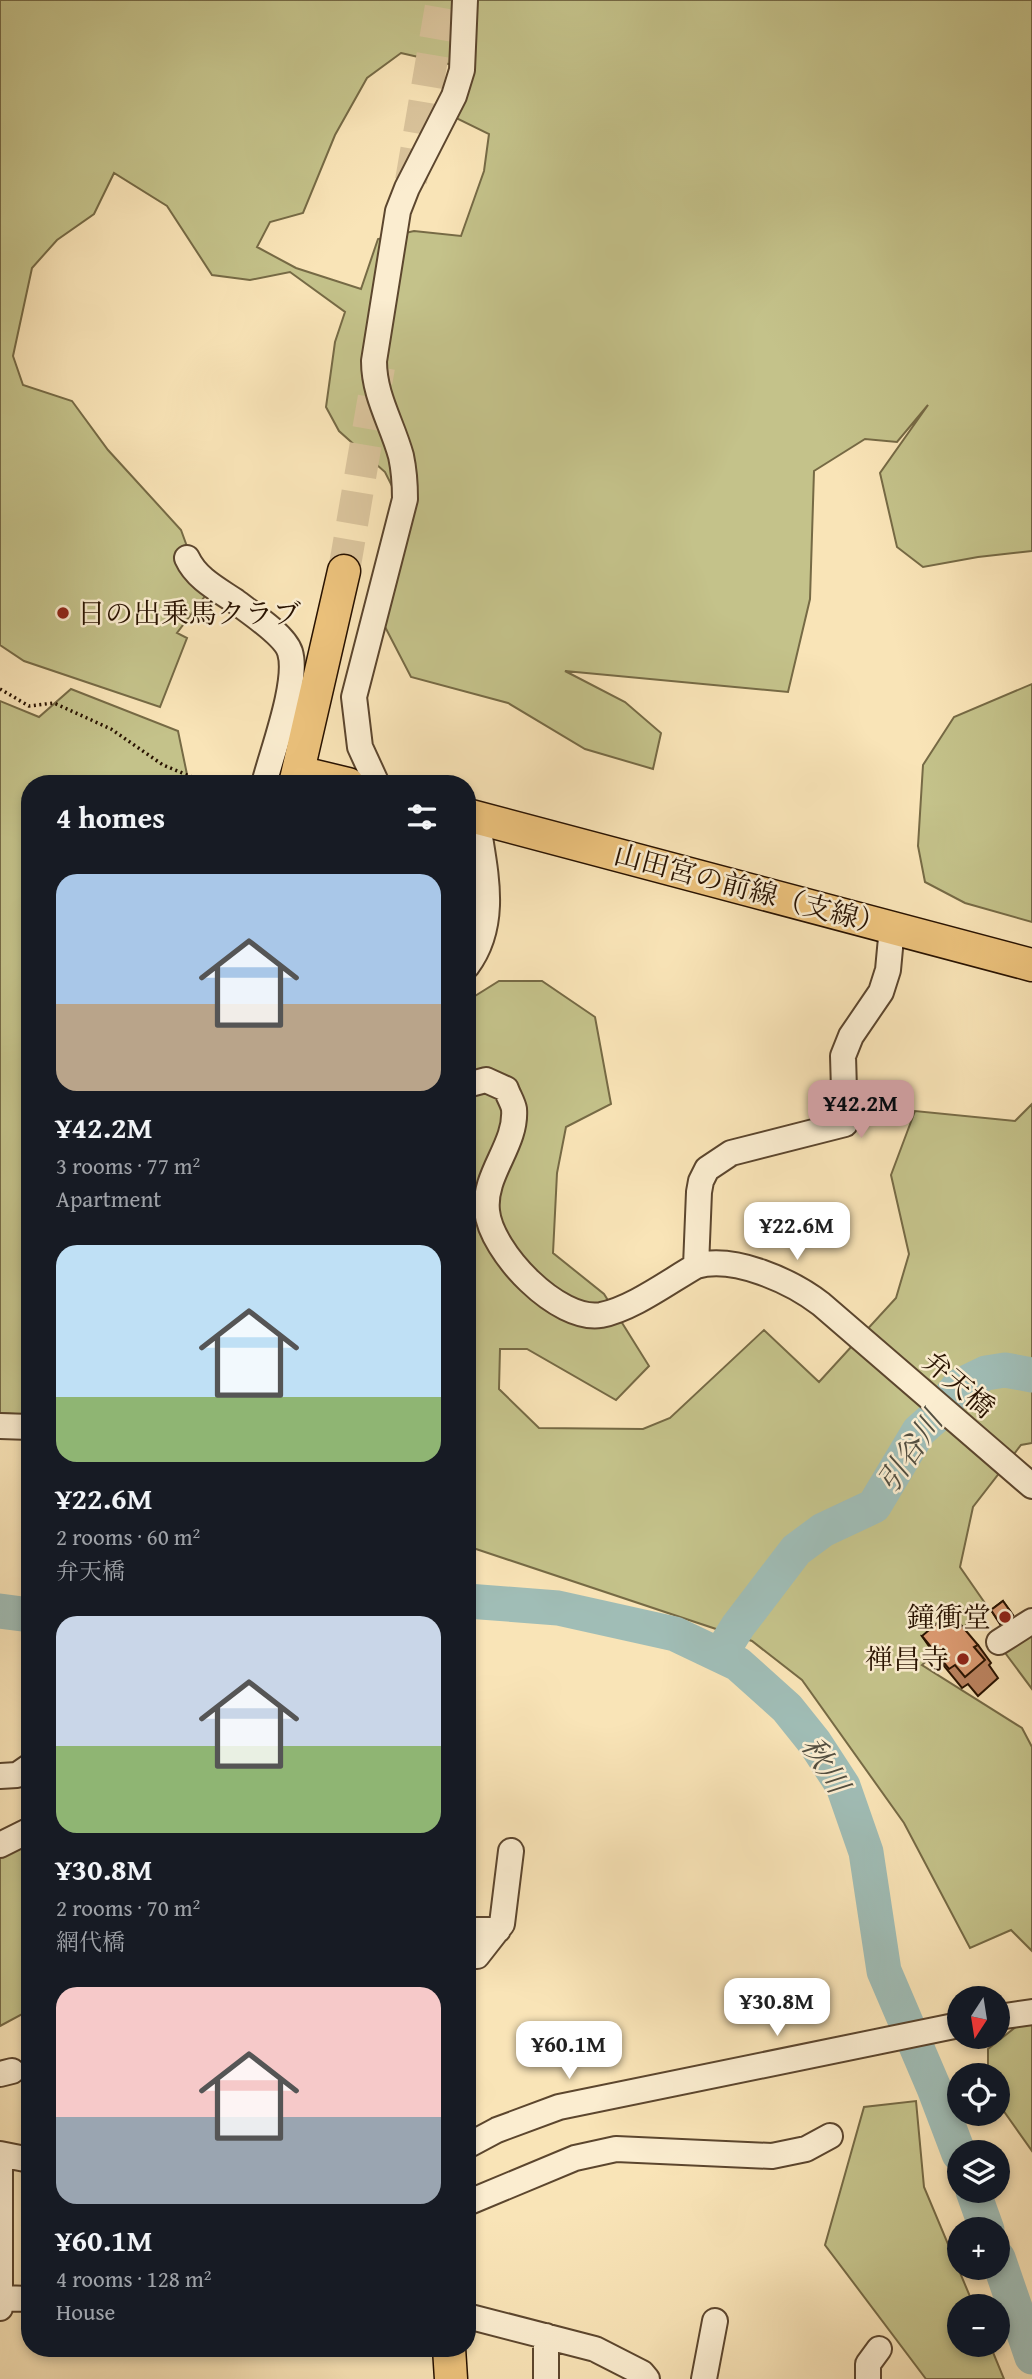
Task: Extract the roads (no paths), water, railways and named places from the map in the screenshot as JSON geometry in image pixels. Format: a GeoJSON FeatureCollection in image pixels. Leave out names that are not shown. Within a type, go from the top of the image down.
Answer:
{"type":"FeatureCollection","features":[{"type":"Feature","properties":{"kind":"main road"},"geometry":{"type":"LineString","coordinates":[[297,775],[344,571]]}},
{"type":"Feature","properties":{"kind":"main road","name":"山田宮の前線（支線）"},"geometry":{"type":"LineString","coordinates":[[476,818],[1032,965]]}},
{"type":"Feature","properties":{"kind":"main road"},"geometry":{"type":"LineString","coordinates":[[450,2357],[451,2379]]}},
{"type":"Feature","properties":{"kind":"street"},"geometry":{"type":"LineString","coordinates":[[373,775],[360,747],[354,697],[405,499],[405,477],[400,454],[374,380],[374,361],[398,211],[454,96],[462,70],[465,0]]}},
{"type":"Feature","properties":{"kind":"street"},"geometry":{"type":"LineString","coordinates":[[187,558],[193,571],[253,615],[290,650],[293,677],[266,775]]}},
{"type":"Feature","properties":{"kind":"street"},"geometry":{"type":"LineString","coordinates":[[476,842],[488,915],[483,939],[476,951]]}},
{"type":"Feature","properties":{"kind":"street"},"geometry":{"type":"LineString","coordinates":[[476,1083],[486,1080],[506,1089],[514,1108],[510,1134],[492,1177],[487,1211],[503,1252],[524,1276],[575,1312],[591,1316],[605,1314],[625,1306],[695,1266],[699,1192],[707,1169],[731,1153],[845,1124],[843,1056],[851,1036],[881,992],[888,970],[892,927]]}},
{"type":"Feature","properties":{"kind":"street","name":"弁天橋"},"geometry":{"type":"LineString","coordinates":[[695,1266],[706,1263],[722,1265],[763,1273],[792,1284],[821,1304],[1032,1486]]}},
{"type":"Feature","properties":{"kind":"street"},"geometry":{"type":"LineString","coordinates":[[0,1426],[21,1427]]}},
{"type":"Feature","properties":{"kind":"street"},"geometry":{"type":"LineString","coordinates":[[999,1642],[1032,1621]]}},
{"type":"Feature","properties":{"kind":"street"},"geometry":{"type":"LineString","coordinates":[[0,1845],[21,1834]]}},
{"type":"Feature","properties":{"kind":"street"},"geometry":{"type":"LineString","coordinates":[[476,1956],[502,1924],[510,1851]]}},
{"type":"Feature","properties":{"kind":"street"},"geometry":{"type":"LineString","coordinates":[[476,1930],[498,1930]]}},
{"type":"Feature","properties":{"kind":"street"},"geometry":{"type":"LineString","coordinates":[[1010,2015],[1032,2012]]}},
{"type":"Feature","properties":{"kind":"street"},"geometry":{"type":"LineString","coordinates":[[476,2141],[558,2106],[947,2027]]}},
{"type":"Feature","properties":{"kind":"street"},"geometry":{"type":"LineString","coordinates":[[476,2199],[575,2158],[616,2149],[772,2156],[806,2149],[830,2136]]}},
{"type":"Feature","properties":{"kind":"street"},"geometry":{"type":"LineString","coordinates":[[0,2154],[21,2158]]}},
{"type":"Feature","properties":{"kind":"street"},"geometry":{"type":"LineString","coordinates":[[0,2170],[1,2303],[21,2300]]}},
{"type":"Feature","properties":{"kind":"street"},"geometry":{"type":"LineString","coordinates":[[476,2318],[595,2349],[643,2377]]}},
{"type":"Feature","properties":{"kind":"street"},"geometry":{"type":"LineString","coordinates":[[704,2379],[715,2321]]}},
{"type":"Feature","properties":{"kind":"street"},"geometry":{"type":"LineString","coordinates":[[546,2336],[546,2379]]}},
{"type":"Feature","properties":{"kind":"street"},"geometry":{"type":"LineString","coordinates":[[868,2379],[868,2364],[879,2349]]}},
{"type":"Feature","properties":{"kind":"waterway","name":"引谷川"},"geometry":{"type":"LineString","coordinates":[[720,1655],[738,1626],[796,1550],[823,1530],[874,1506],[919,1431],[936,1416],[959,1386],[986,1373],[1005,1370],[1032,1375]]}},
{"type":"Feature","properties":{"kind":"waterway","name":"秋川"},"geometry":{"type":"LineString","coordinates":[[476,1602],[558,1608],[675,1634],[738,1664],[787,1708],[815,1743],[843,1786],[866,1852],[884,1971],[954,2140]]}},
{"type":"Feature","properties":{"kind":"waterway","name":"秋川"},"geometry":{"type":"LineString","coordinates":[[0,1611],[21,1614]]}},
{"type":"Feature","properties":{"kind":"waterway","name":"秋川"},"geometry":{"type":"LineString","coordinates":[[977,2203],[982,2217]]}},
{"type":"Feature","properties":{"kind":"waterway","name":"秋川"},"geometry":{"type":"LineString","coordinates":[[1006,2280],[1032,2357]]}},
{"type":"Feature","properties":{"kind":"tunnel"},"geometry":{"type":"LineString","coordinates":[[411,181],[442,0]]}},
{"type":"Feature","properties":{"kind":"tunnel"},"geometry":{"type":"LineString","coordinates":[[344,571],[379,367]]}},
{"type":"Feature","properties":{"kind":"place","name":"日の出乗馬クラブ"},"geometry":{"type":"Point","coordinates":[63,613]}},
{"type":"Feature","properties":{"kind":"place","name":"鐘衝堂"},"geometry":{"type":"Point","coordinates":[1005,1617]}},
{"type":"Feature","properties":{"kind":"place","name":"禅昌寺"},"geometry":{"type":"Point","coordinates":[963,1659]}}]}
